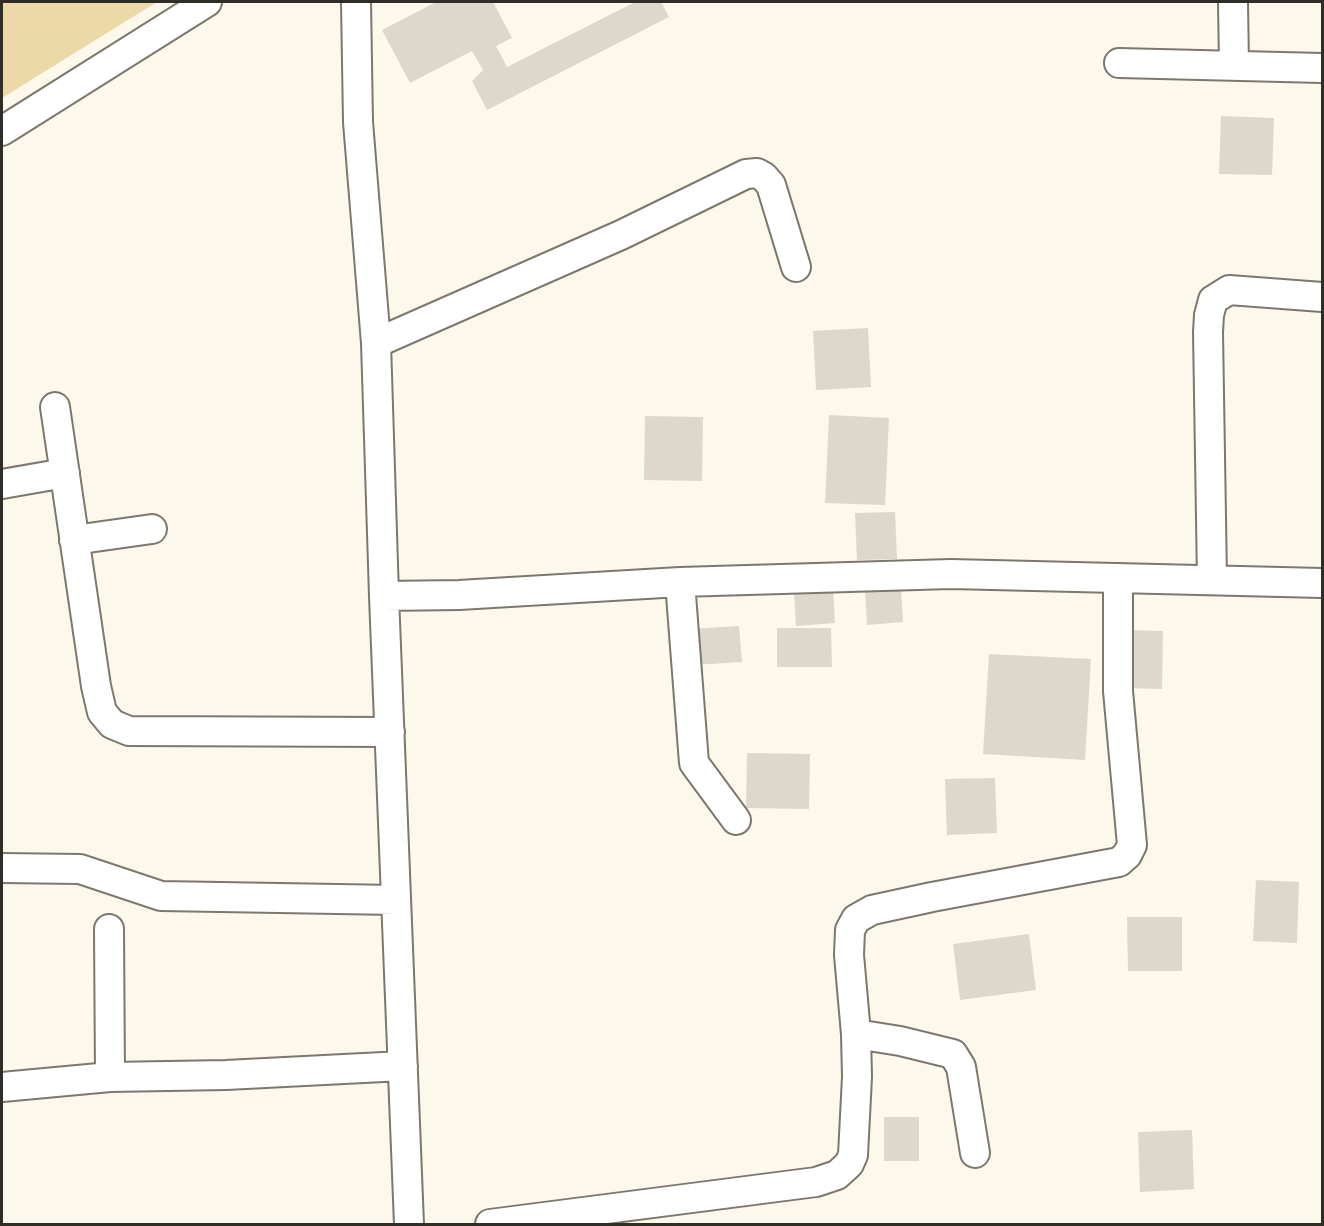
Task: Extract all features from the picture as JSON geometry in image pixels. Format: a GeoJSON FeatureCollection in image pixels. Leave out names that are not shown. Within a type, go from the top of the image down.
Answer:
{"type":"FeatureCollection","features":[{"type":"Feature","properties":{"kind":"street"},"geometry":{"type":"LineString","coordinates":[[2,131],[207,2]]}},
{"type":"Feature","properties":{"kind":"street"},"geometry":{"type":"LineString","coordinates":[[356,2],[358,122],[376,343],[409,1224]]}},
{"type":"Feature","properties":{"kind":"street"},"geometry":{"type":"LineString","coordinates":[[1233,2],[1234,66]]}},
{"type":"Feature","properties":{"kind":"street"},"geometry":{"type":"LineString","coordinates":[[1119,63],[1323,69]]}},
{"type":"Feature","properties":{"kind":"street"},"geometry":{"type":"LineString","coordinates":[[376,343],[621,235],[746,174],[757,173],[771,185],[796,267]]}},
{"type":"Feature","properties":{"kind":"street"},"geometry":{"type":"LineString","coordinates":[[1212,580],[1208,332],[1213,300],[1229,290],[1323,297]]}},
{"type":"Feature","properties":{"kind":"street"},"geometry":{"type":"LineString","coordinates":[[55,407],[96,686],[102,712],[112,724],[129,731],[390,732]]}},
{"type":"Feature","properties":{"kind":"street"},"geometry":{"type":"LineString","coordinates":[[2,484],[65,473]]}},
{"type":"Feature","properties":{"kind":"street"},"geometry":{"type":"LineString","coordinates":[[74,540],[152,529]]}},
{"type":"Feature","properties":{"kind":"street"},"geometry":{"type":"LineString","coordinates":[[384,596],[459,595],[680,582],[951,574],[1323,583]]}},
{"type":"Feature","properties":{"kind":"street"},"geometry":{"type":"LineString","coordinates":[[489,1224],[816,1182],[837,1175],[849,1164],[853,1155],[857,1077],[856,1034],[849,955],[850,930],[856,919],[872,910],[1110,864],[1119,862],[1128,855],[1132,845],[1118,691],[1118,578]]}},
{"type":"Feature","properties":{"kind":"street"},"geometry":{"type":"LineString","coordinates":[[680,582],[694,763],[736,820]]}},
{"type":"Feature","properties":{"kind":"street"},"geometry":{"type":"LineString","coordinates":[[2,868],[80,869],[161,896],[396,900]]}},
{"type":"Feature","properties":{"kind":"street"},"geometry":{"type":"LineString","coordinates":[[109,929],[110,1077]]}},
{"type":"Feature","properties":{"kind":"street"},"geometry":{"type":"LineString","coordinates":[[856,1034],[900,1041],[952,1054],[961,1067],[975,1153]]}},
{"type":"Feature","properties":{"kind":"street"},"geometry":{"type":"LineString","coordinates":[[2,1087],[110,1077],[226,1075],[403,1066]]}},
{"type":"Feature","properties":{"kind":"shaded area"},"geometry":{"type":"Polygon","coordinates":[[[2,2],[157,2],[2,98],[2,2]]]}},
{"type":"Feature","properties":{"kind":"building"},"geometry":{"type":"Polygon","coordinates":[[[436,2],[493,2],[512,38],[496,46],[507,67],[635,2],[661,2],[669,17],[487,110],[472,81],[483,70],[472,51],[410,83],[382,30],[436,2]]]}},
{"type":"Feature","properties":{"kind":"building"},"geometry":{"type":"Polygon","coordinates":[[[1221,116],[1274,118],[1272,175],[1219,174],[1221,116]]]}},
{"type":"Feature","properties":{"kind":"building"},"geometry":{"type":"Polygon","coordinates":[[[868,328],[871,387],[816,390],[813,331],[868,328]]]}},
{"type":"Feature","properties":{"kind":"building"},"geometry":{"type":"Polygon","coordinates":[[[829,415],[889,418],[885,505],[825,503],[829,415]]]}},
{"type":"Feature","properties":{"kind":"building"},"geometry":{"type":"Polygon","coordinates":[[[645,416],[703,417],[702,481],[644,480],[645,416]]]}},
{"type":"Feature","properties":{"kind":"building"},"geometry":{"type":"Polygon","coordinates":[[[895,512],[897,559],[857,560],[855,513],[895,512]]]}},
{"type":"Feature","properties":{"kind":"building"},"geometry":{"type":"Polygon","coordinates":[[[833,587],[835,623],[796,626],[794,590],[833,587]]]}},
{"type":"Feature","properties":{"kind":"building"},"geometry":{"type":"Polygon","coordinates":[[[901,588],[903,622],[867,625],[865,590],[901,588]]]}},
{"type":"Feature","properties":{"kind":"building"},"geometry":{"type":"Polygon","coordinates":[[[739,626],[742,662],[693,665],[691,629],[739,626]]]}},
{"type":"Feature","properties":{"kind":"building"},"geometry":{"type":"Polygon","coordinates":[[[777,628],[831,628],[832,667],[777,667],[777,628]]]}},
{"type":"Feature","properties":{"kind":"building"},"geometry":{"type":"Polygon","coordinates":[[[1124,630],[1163,631],[1162,689],[1123,688],[1124,630]]]}},
{"type":"Feature","properties":{"kind":"building"},"geometry":{"type":"Polygon","coordinates":[[[989,654],[1091,659],[1085,760],[983,754],[989,654]]]}},
{"type":"Feature","properties":{"kind":"building"},"geometry":{"type":"Polygon","coordinates":[[[747,753],[810,754],[809,809],[746,808],[747,753]]]}},
{"type":"Feature","properties":{"kind":"building"},"geometry":{"type":"Polygon","coordinates":[[[995,778],[997,833],[947,835],[945,779],[995,778]]]}},
{"type":"Feature","properties":{"kind":"building"},"geometry":{"type":"Polygon","coordinates":[[[1256,880],[1299,882],[1297,943],[1253,941],[1256,880]]]}},
{"type":"Feature","properties":{"kind":"building"},"geometry":{"type":"Polygon","coordinates":[[[1127,917],[1182,917],[1182,971],[1128,971],[1127,917]]]}},
{"type":"Feature","properties":{"kind":"building"},"geometry":{"type":"Polygon","coordinates":[[[1029,934],[1036,990],[960,1000],[953,944],[1029,934]]]}},
{"type":"Feature","properties":{"kind":"building"},"geometry":{"type":"Polygon","coordinates":[[[884,1117],[919,1117],[919,1161],[884,1161],[884,1117]]]}},
{"type":"Feature","properties":{"kind":"building"},"geometry":{"type":"Polygon","coordinates":[[[1192,1130],[1194,1189],[1140,1192],[1138,1132],[1192,1130]]]}}]}
